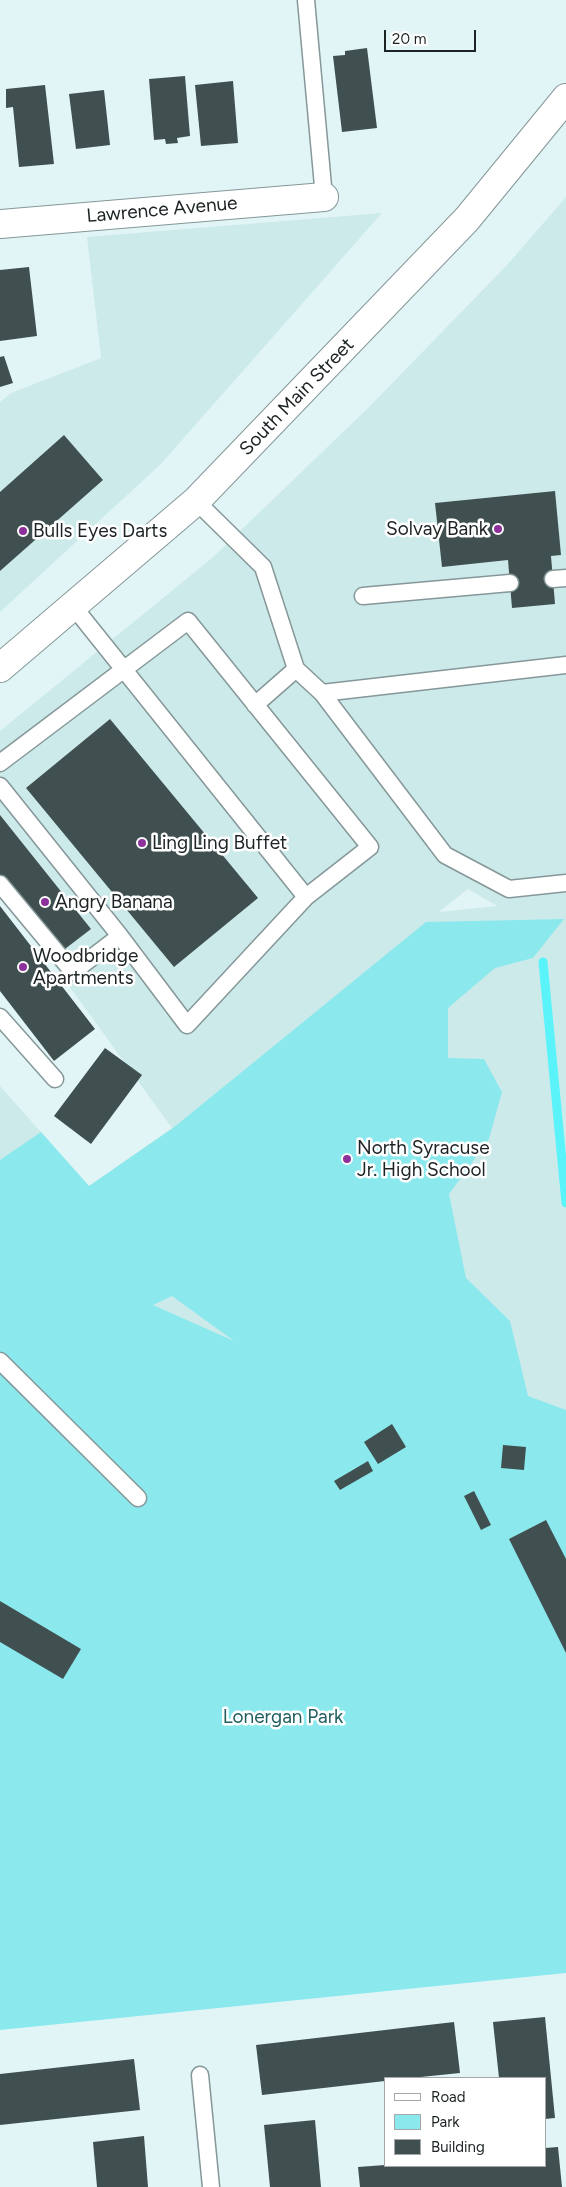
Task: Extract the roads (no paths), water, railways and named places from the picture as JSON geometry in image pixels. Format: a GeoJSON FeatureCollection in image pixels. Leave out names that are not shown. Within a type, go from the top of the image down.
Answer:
{"type":"FeatureCollection","features":[{"type":"Feature","properties":{"kind":"main road","name":"South Main Street"},"geometry":{"type":"LineString","coordinates":[[0,668],[196,502],[467,219],[566,98]]}},
{"type":"Feature","properties":{"kind":"main road","name":"Lawrence Avenue"},"geometry":{"type":"LineString","coordinates":[[0,224],[324,197]]}},
{"type":"Feature","properties":{"kind":"lane"},"geometry":{"type":"LineString","coordinates":[[306,0],[324,197]]}},
{"type":"Feature","properties":{"kind":"lane"},"geometry":{"type":"LineString","coordinates":[[196,502],[263,567],[296,669],[322,693],[445,855],[508,889],[566,883]]}},
{"type":"Feature","properties":{"kind":"lane"},"geometry":{"type":"LineString","coordinates":[[363,596],[510,583]]}},
{"type":"Feature","properties":{"kind":"lane"},"geometry":{"type":"LineString","coordinates":[[73,606],[306,898]]}},
{"type":"Feature","properties":{"kind":"lane"},"geometry":{"type":"LineString","coordinates":[[0,763],[188,621],[370,847],[306,898],[187,1025],[120,936],[0,786]]}},
{"type":"Feature","properties":{"kind":"lane"},"geometry":{"type":"LineString","coordinates":[[322,693],[566,665]]}},
{"type":"Feature","properties":{"kind":"lane"},"geometry":{"type":"LineString","coordinates":[[255,705],[296,669]]}},
{"type":"Feature","properties":{"kind":"lane"},"geometry":{"type":"LineString","coordinates":[[0,884],[73,972],[120,936]]}},
{"type":"Feature","properties":{"kind":"lane"},"geometry":{"type":"LineString","coordinates":[[0,1018],[55,1079]]}},
{"type":"Feature","properties":{"kind":"lane"},"geometry":{"type":"LineString","coordinates":[[0,1361],[138,1498]]}},
{"type":"Feature","properties":{"kind":"lane"},"geometry":{"type":"LineString","coordinates":[[200,2075],[211,2187]]}},
{"type":"Feature","properties":{"kind":"waterway"},"geometry":{"type":"LineString","coordinates":[[543,962],[566,1203]]}},
{"type":"Feature","properties":{"kind":"place","name":"Solvay Bank"},"geometry":{"type":"Point","coordinates":[498,529]}},
{"type":"Feature","properties":{"kind":"place","name":"Bulls Eyes Darts"},"geometry":{"type":"Point","coordinates":[23,531]}},
{"type":"Feature","properties":{"kind":"place","name":"Ling Ling Buffet"},"geometry":{"type":"Point","coordinates":[142,843]}},
{"type":"Feature","properties":{"kind":"place","name":"Angry Banana"},"geometry":{"type":"Point","coordinates":[45,902]}},
{"type":"Feature","properties":{"kind":"place","name":"Woodbridge Apartments"},"geometry":{"type":"Point","coordinates":[23,967]}},
{"type":"Feature","properties":{"kind":"place","name":"North Syracuse Jr. High School"},"geometry":{"type":"Point","coordinates":[347,1159]}},
{"type":"Feature","properties":{"kind":"park label","name":"Lonergan Park"},"geometry":{"type":"Point","coordinates":[283,1717]}}]}
